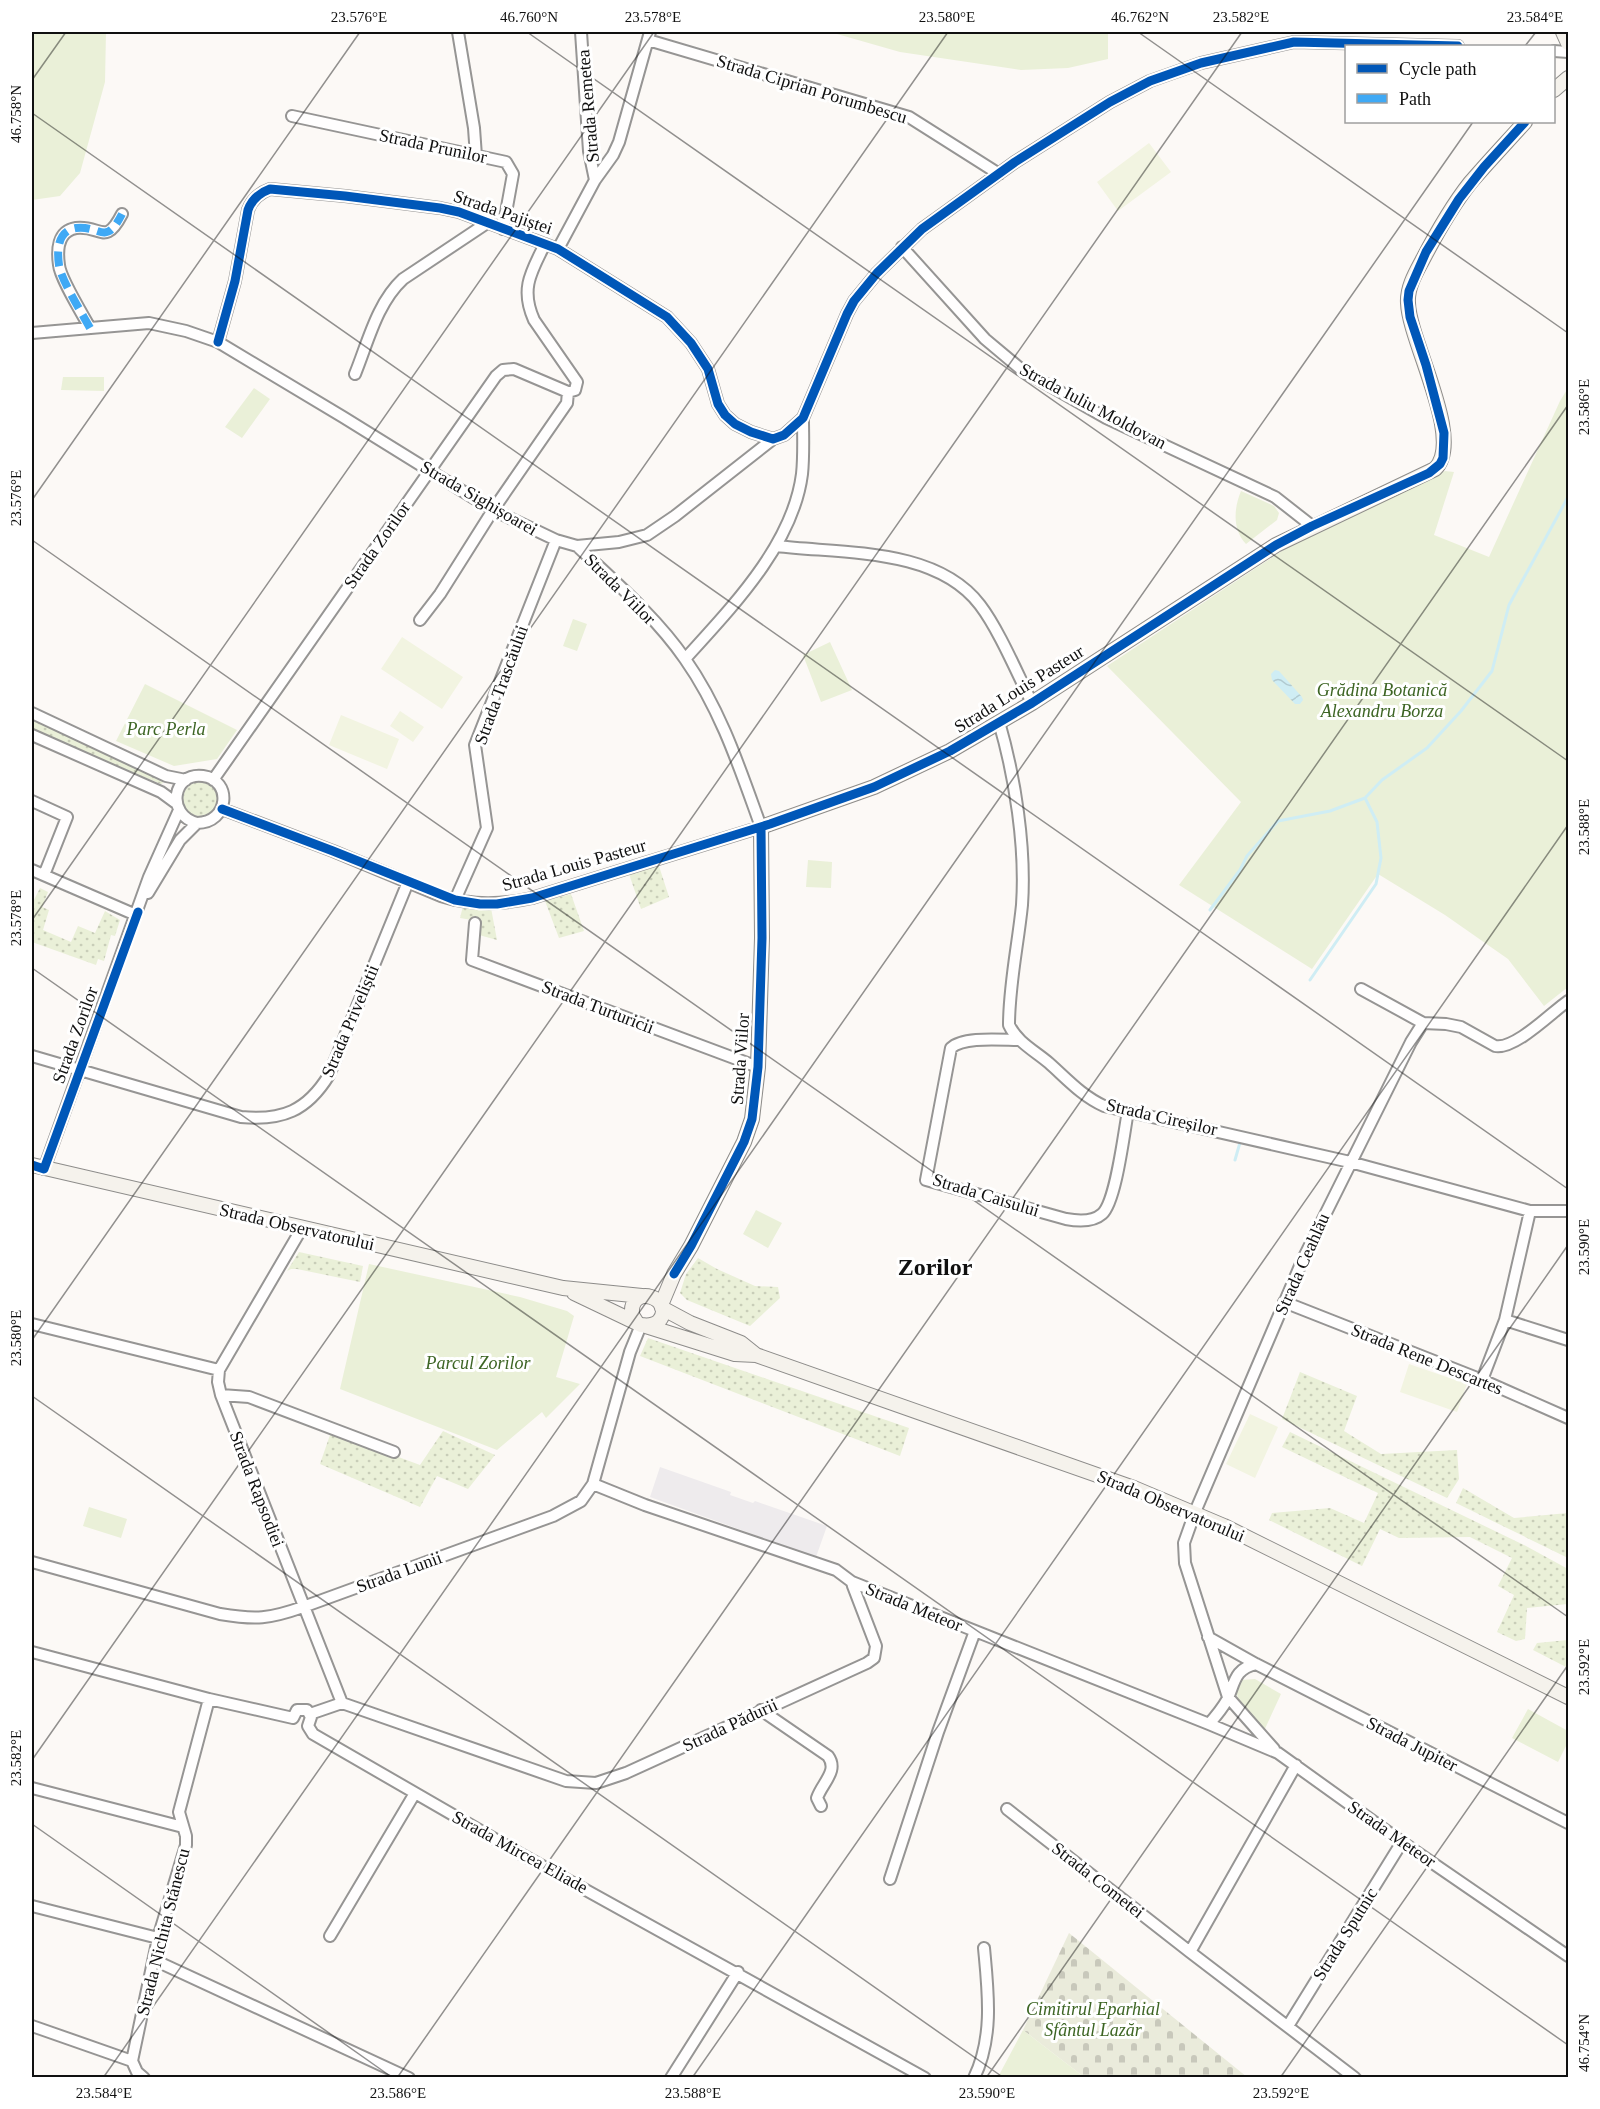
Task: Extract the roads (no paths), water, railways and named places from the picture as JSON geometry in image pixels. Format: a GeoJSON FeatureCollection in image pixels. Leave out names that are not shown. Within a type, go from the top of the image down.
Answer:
{"type":"FeatureCollection","features":[{"type":"Feature","properties":{"kind":"main road"},"geometry":{"type":"LineString","coordinates":[[1563,32],[1569,43]]}},
{"type":"Feature","properties":{"kind":"main road"},"geometry":{"type":"LineString","coordinates":[[1555,89],[1569,78]]}},
{"type":"Feature","properties":{"kind":"main road","name":"Strada Louis Pasteur"},"geometry":{"type":"LineString","coordinates":[[761,827],[874,787],[950,751],[1032,703],[1257,556],[1312,526],[1429,473],[1440,464],[1445,452],[1444,433],[1426,365],[1410,317],[1409,291],[1426,252],[1459,199],[1484,166],[1524,123]]}},
{"type":"Feature","properties":{"kind":"main road","name":"Strada Viilor"},"geometry":{"type":"LineString","coordinates":[[661,1306],[674,1274],[691,1246],[744,1142],[752,1119],[758,1067],[762,938],[761,827]]}},
{"type":"Feature","properties":{"kind":"main road","name":"Strada Observatorului"},"geometry":{"type":"LineString","coordinates":[[38,1167],[563,1288],[645,1296]]}},
{"type":"Feature","properties":{"kind":"main road","name":"Strada Viilor"},"geometry":{"type":"LineString","coordinates":[[645,1296],[657,1291],[674,1274]]}},
{"type":"Feature","properties":{"kind":"main road","name":"Strada Observatorului"},"geometry":{"type":"LineString","coordinates":[[563,1288],[641,1325],[735,1354],[756,1355],[1112,1480],[1195,1512],[1569,1697]]}},
{"type":"Feature","properties":{"kind":"main road"},"geometry":{"type":"LineString","coordinates":[[667,1289],[669,1303],[676,1316]]}},
{"type":"Feature","properties":{"kind":"main road"},"geometry":{"type":"LineString","coordinates":[[654,1297],[661,1306],[662,1313],[658,1321],[650,1326],[641,1325],[632,1315],[632,1306],[638,1298],[654,1297]]}},
{"type":"Feature","properties":{"kind":"main road","name":"Strada Observatorului"},"geometry":{"type":"LineString","coordinates":[[661,1306],[676,1316],[741,1343],[756,1355]]}},
{"type":"Feature","properties":{"kind":"street"},"geometry":{"type":"LineString","coordinates":[[458,32],[474,128],[476,156]]}},
{"type":"Feature","properties":{"kind":"street","name":"Strada Remetea"},"geometry":{"type":"LineString","coordinates":[[581,32],[589,152],[595,180]]}},
{"type":"Feature","properties":{"kind":"street"},"geometry":{"type":"LineString","coordinates":[[558,249],[595,180],[619,142],[649,36]]}},
{"type":"Feature","properties":{"kind":"street","name":"Strada Ciprian Porumbescu"},"geometry":{"type":"LineString","coordinates":[[649,36],[909,117],[999,174]]}},
{"type":"Feature","properties":{"kind":"street"},"geometry":{"type":"LineString","coordinates":[[685,659],[735,604],[777,546],[796,499],[802,474],[803,418],[850,308],[877,273],[922,230],[999,174],[1110,102],[1150,81],[1201,63],[1293,42],[1417,45]]}},
{"type":"Feature","properties":{"kind":"street","name":"Strada Prunilor"},"geometry":{"type":"LineString","coordinates":[[292,116],[506,162],[512,170],[513,181],[503,229]]}},
{"type":"Feature","properties":{"kind":"street","name":"Strada Pajiștei"},"geometry":{"type":"LineString","coordinates":[[218,342],[235,281],[248,210],[251,201],[264,192],[270,189],[423,205],[459,212],[558,249],[667,317],[691,343],[708,369],[718,404],[725,415],[743,428],[773,439]]}},
{"type":"Feature","properties":{"kind":"street"},"geometry":{"type":"LineString","coordinates":[[90,328],[59,267],[59,241],[63,234],[76,228],[106,233],[115,229],[122,214]]}},
{"type":"Feature","properties":{"kind":"street"},"geometry":{"type":"LineString","coordinates":[[354,374],[383,305],[395,287],[403,279],[487,223]]}},
{"type":"Feature","properties":{"kind":"street"},"geometry":{"type":"LineString","coordinates":[[420,620],[440,594],[493,510],[567,403],[568,392],[575,390],[577,382],[534,320],[529,309],[527,284],[545,244]]}},
{"type":"Feature","properties":{"kind":"street","name":"Strada Iuliu Moldovan"},"geometry":{"type":"LineString","coordinates":[[902,247],[980,333],[1022,370],[1107,418],[1275,497],[1312,526]]}},
{"type":"Feature","properties":{"kind":"street","name":"Strada Sighișoarei"},"geometry":{"type":"LineString","coordinates":[[32,333],[149,323],[177,328],[218,342],[493,510],[556,540],[577,546],[619,542],[647,535],[675,516],[773,439]]}},
{"type":"Feature","properties":{"kind":"street","name":"Strada Zorilor"},"geometry":{"type":"LineString","coordinates":[[213,780],[247,735],[496,376],[503,370],[520,370],[568,392]]}},
{"type":"Feature","properties":{"kind":"street"},"geometry":{"type":"LineString","coordinates":[[773,439],[784,435],[803,418]]}},
{"type":"Feature","properties":{"kind":"street","name":"Strada Trascăului"},"geometry":{"type":"LineString","coordinates":[[455,900],[487,828],[475,745],[556,540]]}},
{"type":"Feature","properties":{"kind":"street","name":"Strada Viilor"},"geometry":{"type":"LineString","coordinates":[[577,546],[646,614],[685,659],[723,725],[761,827]]}},
{"type":"Feature","properties":{"kind":"street"},"geometry":{"type":"LineString","coordinates":[[777,546],[888,557],[931,569],[953,581],[972,596],[988,616],[1032,703]]}},
{"type":"Feature","properties":{"kind":"street"},"geometry":{"type":"LineString","coordinates":[[32,713],[166,776],[186,780],[197,776],[213,780],[223,793],[222,809]]}},
{"type":"Feature","properties":{"kind":"street","name":"Strada Cireșilor"},"geometry":{"type":"LineString","coordinates":[[999,722],[1013,777],[1020,848],[1022,903],[1009,1025],[1020,1040],[1083,1095],[1104,1106],[1350,1162],[1530,1210],[1569,1211]]}},
{"type":"Feature","properties":{"kind":"street"},"geometry":{"type":"LineString","coordinates":[[32,735],[161,792],[178,807],[186,819],[197,823]]}},
{"type":"Feature","properties":{"kind":"street","name":"Strada Zorilor"},"geometry":{"type":"LineString","coordinates":[[38,1167],[80,1071],[156,859],[178,807],[179,788],[186,780]]}},
{"type":"Feature","properties":{"kind":"street"},"geometry":{"type":"LineString","coordinates":[[32,801],[67,817],[44,875]]}},
{"type":"Feature","properties":{"kind":"street","name":"Strada Zorilor"},"geometry":{"type":"LineString","coordinates":[[137,913],[177,845],[197,823],[209,822],[222,809]]}},
{"type":"Feature","properties":{"kind":"street","name":"Strada Louis Pasteur"},"geometry":{"type":"LineString","coordinates":[[222,809],[455,900],[480,904],[523,900],[761,827]]}},
{"type":"Feature","properties":{"kind":"street"},"geometry":{"type":"LineString","coordinates":[[32,870],[137,913]]}},
{"type":"Feature","properties":{"kind":"street","name":"Strada Priveliștii"},"geometry":{"type":"LineString","coordinates":[[32,1056],[241,1117],[257,1119],[293,1112],[318,1093],[329,1075],[408,882]]}},
{"type":"Feature","properties":{"kind":"street","name":"Strada Turturicii"},"geometry":{"type":"LineString","coordinates":[[475,923],[471,960],[758,1067]]}},
{"type":"Feature","properties":{"kind":"street"},"geometry":{"type":"LineString","coordinates":[[1361,989],[1423,1023],[1461,1027],[1501,1047],[1514,1042],[1569,1000]]}},
{"type":"Feature","properties":{"kind":"street","name":"Strada Ceahlău"},"geometry":{"type":"LineString","coordinates":[[1195,1512],[1284,1302],[1350,1162],[1411,1041],[1423,1023]]}},
{"type":"Feature","properties":{"kind":"street","name":"Strada Caisului"},"geometry":{"type":"LineString","coordinates":[[1020,1040],[968,1041],[955,1044],[951,1048],[926,1180],[1066,1219],[1094,1218],[1101,1215],[1111,1201],[1128,1111]]}},
{"type":"Feature","properties":{"kind":"street"},"geometry":{"type":"LineString","coordinates":[[1482,1380],[1505,1320],[1530,1210]]}},
{"type":"Feature","properties":{"kind":"street"},"geometry":{"type":"LineString","coordinates":[[32,1324],[219,1370],[302,1228]]}},
{"type":"Feature","properties":{"kind":"street","name":"Strada Rene Descartes"},"geometry":{"type":"LineString","coordinates":[[1284,1302],[1482,1380],[1569,1418]]}},
{"type":"Feature","properties":{"kind":"street"},"geometry":{"type":"LineString","coordinates":[[1505,1320],[1569,1340]]}},
{"type":"Feature","properties":{"kind":"street","name":"Strada Lunii"},"geometry":{"type":"LineString","coordinates":[[32,1562],[220,1614],[244,1618],[267,1618],[553,1516],[580,1501],[593,1484],[630,1352],[641,1325]]}},
{"type":"Feature","properties":{"kind":"street","name":"Strada Rapsodiei"},"geometry":{"type":"LineString","coordinates":[[219,1370],[220,1395],[303,1607]]}},
{"type":"Feature","properties":{"kind":"street"},"geometry":{"type":"LineString","coordinates":[[220,1395],[249,1397],[394,1452]]}},
{"type":"Feature","properties":{"kind":"street"},"geometry":{"type":"LineString","coordinates":[[593,1484],[656,1509],[836,1570],[852,1582]]}},
{"type":"Feature","properties":{"kind":"street"},"geometry":{"type":"LineString","coordinates":[[1195,1512],[1186,1535],[1184,1555],[1228,1697],[1278,1753]]}},
{"type":"Feature","properties":{"kind":"street","name":"Strada Meteor"},"geometry":{"type":"LineString","coordinates":[[852,1582],[1278,1753],[1402,1842],[1569,1956]]}},
{"type":"Feature","properties":{"kind":"street","name":"Strada Pădurii"},"geometry":{"type":"LineString","coordinates":[[342,1702],[549,1776],[587,1784],[606,1781],[874,1658],[876,1646],[852,1582]]}},
{"type":"Feature","properties":{"kind":"street"},"geometry":{"type":"LineString","coordinates":[[303,1607],[342,1702]]}},
{"type":"Feature","properties":{"kind":"street","name":"Strada Meteor"},"geometry":{"type":"LineString","coordinates":[[890,1879],[938,1732],[975,1631]]}},
{"type":"Feature","properties":{"kind":"street","name":"Strada Jupiter"},"geometry":{"type":"LineString","coordinates":[[1208,1637],[1256,1664],[1569,1823]]}},
{"type":"Feature","properties":{"kind":"street","name":"Strada Mircea Eliade"},"geometry":{"type":"LineString","coordinates":[[32,1652],[209,1699],[293,1718],[298,1726],[308,1726],[313,1734],[519,1853],[738,1972],[925,2078]]}},
{"type":"Feature","properties":{"kind":"street"},"geometry":{"type":"LineString","coordinates":[[1209,1724],[1220,1713],[1238,1673],[1256,1664]]}},
{"type":"Feature","properties":{"kind":"street","name":"Strada Nichita Stănescu"},"geometry":{"type":"LineString","coordinates":[[132,2061],[158,1938],[186,1845],[179,1812],[209,1699]]}},
{"type":"Feature","properties":{"kind":"street","name":"Strada Mircea Eliade"},"geometry":{"type":"LineString","coordinates":[[293,1718],[295,1712],[300,1709],[307,1710],[310,1714],[342,1702]]}},
{"type":"Feature","properties":{"kind":"street"},"geometry":{"type":"LineString","coordinates":[[761,1710],[828,1756],[832,1771],[817,1798],[821,1806]]}},
{"type":"Feature","properties":{"kind":"street"},"geometry":{"type":"LineString","coordinates":[[308,1726],[311,1720],[310,1714]]}},
{"type":"Feature","properties":{"kind":"street"},"geometry":{"type":"LineString","coordinates":[[1190,1952],[1296,1765]]}},
{"type":"Feature","properties":{"kind":"street"},"geometry":{"type":"LineString","coordinates":[[32,1788],[183,1827]]}},
{"type":"Feature","properties":{"kind":"street"},"geometry":{"type":"LineString","coordinates":[[330,1936],[415,1793]]}},
{"type":"Feature","properties":{"kind":"street","name":"Strada Cometei"},"geometry":{"type":"LineString","coordinates":[[1007,1809],[1355,2078]]}},
{"type":"Feature","properties":{"kind":"street","name":"Strada Sputnic"},"geometry":{"type":"LineString","coordinates":[[1288,2026],[1402,1842]]}},
{"type":"Feature","properties":{"kind":"street"},"geometry":{"type":"LineString","coordinates":[[32,1906],[158,1938]]}},
{"type":"Feature","properties":{"kind":"street"},"geometry":{"type":"LineString","coordinates":[[974,2078],[982,2059],[987,2036],[988,1989],[984,1948]]}},
{"type":"Feature","properties":{"kind":"street"},"geometry":{"type":"LineString","coordinates":[[154,1960],[409,2078]]}},
{"type":"Feature","properties":{"kind":"street"},"geometry":{"type":"LineString","coordinates":[[671,2078],[738,1972]]}},
{"type":"Feature","properties":{"kind":"street"},"geometry":{"type":"LineString","coordinates":[[32,2026],[132,2061],[137,2072],[144,2078]]}},
{"type":"Feature","properties":{"kind":"water"},"geometry":{"type":"Polygon","coordinates":[[[1275,670],[1279,671],[1302,697],[1300,704],[1295,704],[1272,680],[1271,674],[1275,670]]]}},
{"type":"Feature","properties":{"kind":"waterway"},"geometry":{"type":"LineString","coordinates":[[1210,910],[1240,870],[1247,856],[1278,821],[1330,811],[1365,798],[1382,780],[1427,748],[1461,711],[1492,671],[1509,605],[1568,497]]}},
{"type":"Feature","properties":{"kind":"waterway"},"geometry":{"type":"LineString","coordinates":[[1310,980],[1376,884],[1381,858],[1377,822],[1365,798]]}},
{"type":"Feature","properties":{"kind":"waterway"},"geometry":{"type":"LineString","coordinates":[[1235,1160],[1241,1139]]}},
{"type":"Feature","properties":{"kind":"district","name":"Zorilor"},"geometry":{"type":"Point","coordinates":[935,1267]}},
{"type":"Feature","properties":{"kind":"park label","name":"Grădina Botanică Alexandru Borza"},"geometry":{"type":"Point","coordinates":[1382,700]}},
{"type":"Feature","properties":{"kind":"park label","name":"Parc Perla"},"geometry":{"type":"Point","coordinates":[166,729]}},
{"type":"Feature","properties":{"kind":"park label","name":"Parcul Zorilor"},"geometry":{"type":"Point","coordinates":[478,1363]}},
{"type":"Feature","properties":{"kind":"park label","name":"Cimitirul Eparhial Sfântul Lazăr"},"geometry":{"type":"Point","coordinates":[1093,2019]}}]}
